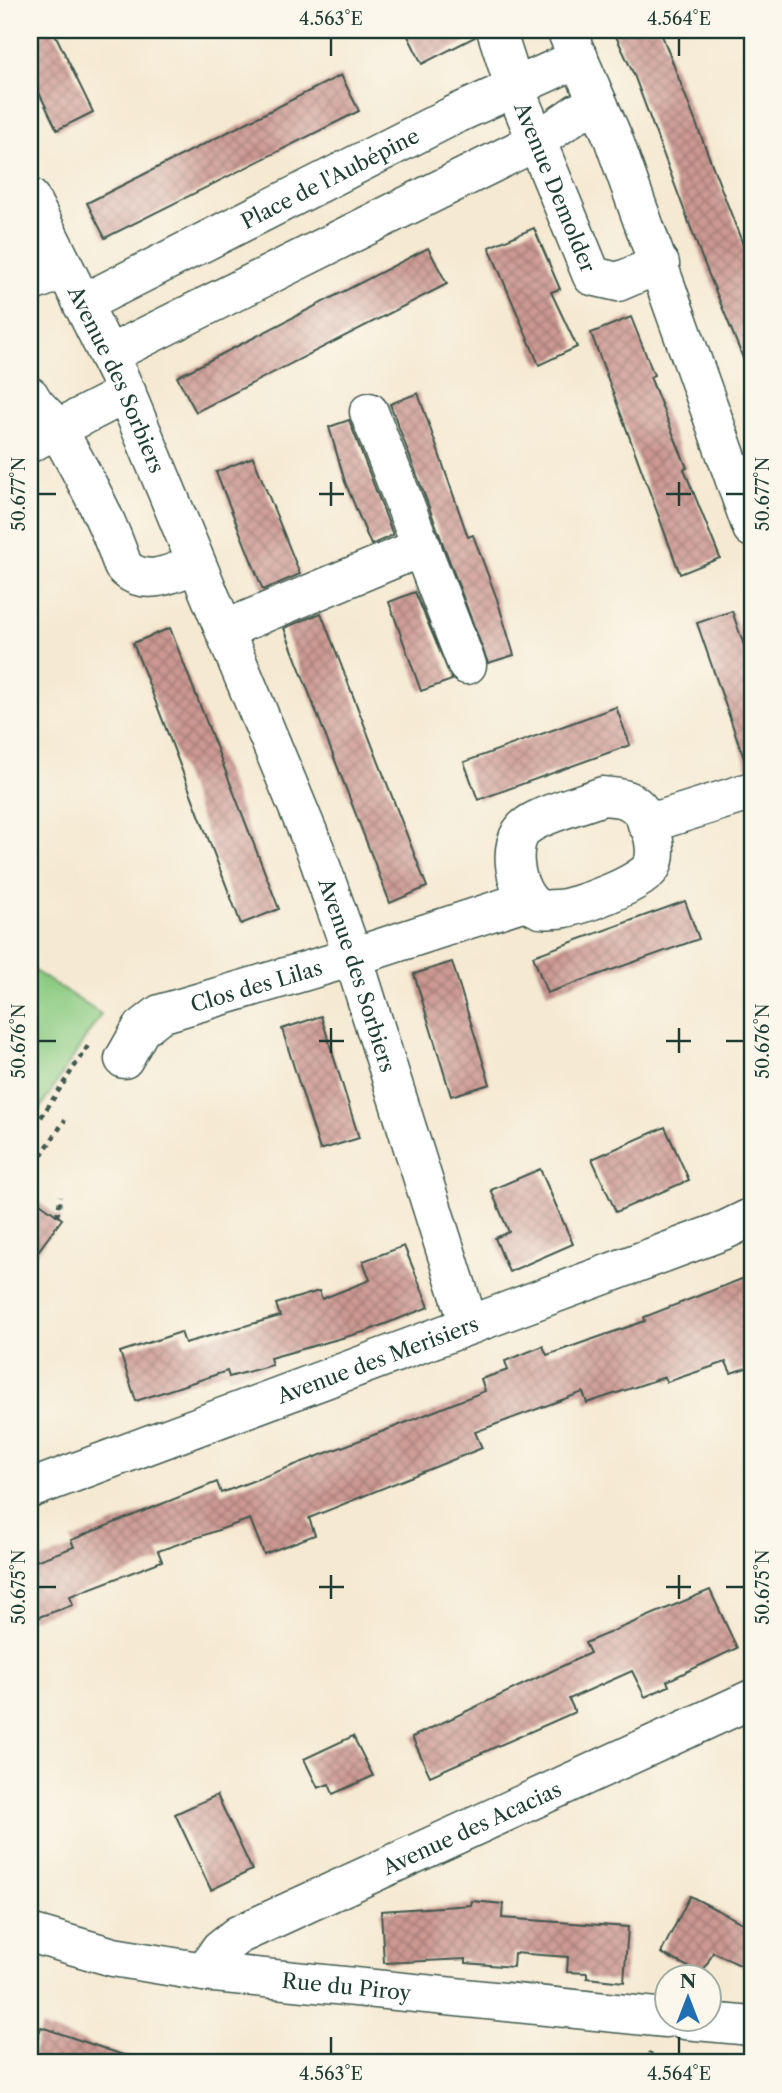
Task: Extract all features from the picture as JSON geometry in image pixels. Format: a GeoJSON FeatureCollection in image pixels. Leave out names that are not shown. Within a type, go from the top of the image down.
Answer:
{"type":"FeatureCollection","features":[{"type":"Feature","properties":{"kind":"street","name":"Avenue Demolder"},"geometry":{"type":"LineString","coordinates":[[496,30],[514,86],[592,276],[618,282],[660,264]]}},
{"type":"Feature","properties":{"kind":"street","name":"Place de l'Aubépine"},"geometry":{"type":"LineString","coordinates":[[82,304],[514,86],[556,71],[572,44]]}},
{"type":"Feature","properties":{"kind":"street"},"geometry":{"type":"LineString","coordinates":[[572,44],[599,105],[660,264],[752,528]]}},
{"type":"Feature","properties":{"kind":"street"},"geometry":{"type":"LineString","coordinates":[[108,355],[537,141],[577,113],[599,105]]}},
{"type":"Feature","properties":{"kind":"street","name":"Avenue des Sorbiers"},"geometry":{"type":"LineString","coordinates":[[30,198],[127,393],[195,564],[226,629],[315,849],[353,957],[469,1325]]}},
{"type":"Feature","properties":{"kind":"street"},"geometry":{"type":"LineString","coordinates":[[30,283],[65,269]]}},
{"type":"Feature","properties":{"kind":"street"},"geometry":{"type":"LineString","coordinates":[[43,435],[127,393]]}},
{"type":"Feature","properties":{"kind":"street"},"geometry":{"type":"LineString","coordinates":[[30,396],[43,435],[89,488],[123,566],[132,575],[149,578],[168,575],[195,564]]}},
{"type":"Feature","properties":{"kind":"street"},"geometry":{"type":"LineString","coordinates":[[369,412],[467,665]]}},
{"type":"Feature","properties":{"kind":"street"},"geometry":{"type":"LineString","coordinates":[[226,629],[422,547]]}},
{"type":"Feature","properties":{"kind":"street"},"geometry":{"type":"LineString","coordinates":[[647,824],[752,791]]}},
{"type":"Feature","properties":{"kind":"street"},"geometry":{"type":"LineString","coordinates":[[603,796],[628,800],[642,811],[647,824],[655,845],[652,867],[639,880],[563,909],[541,909],[528,900],[515,867],[517,839],[526,825],[603,796]]}},
{"type":"Feature","properties":{"kind":"street","name":"Clos des Lilas"},"geometry":{"type":"LineString","coordinates":[[124,1059],[141,1028],[160,1014],[353,957],[528,900]]}},
{"type":"Feature","properties":{"kind":"street","name":"Avenue des Merisiers"},"geometry":{"type":"LineString","coordinates":[[30,1489],[743,1224]]}},
{"type":"Feature","properties":{"kind":"street","name":"Avenue des Acacias"},"geometry":{"type":"LineString","coordinates":[[204,1972],[220,1949],[238,1935],[752,1699]]}},
{"type":"Feature","properties":{"kind":"street","name":"Rue du Piroy"},"geometry":{"type":"LineString","coordinates":[[30,1933],[113,1957],[204,1972],[652,2017]]}},
{"type":"Feature","properties":{"kind":"street"},"geometry":{"type":"LineString","coordinates":[[722,2023],[752,2026]]}},
{"type":"Feature","properties":{"kind":"path"},"geometry":{"type":"LineString","coordinates":[[30,1134],[93,1038]]}},
{"type":"Feature","properties":{"kind":"path"},"geometry":{"type":"LineString","coordinates":[[30,1172],[65,1120]]}},
{"type":"Feature","properties":{"kind":"path"},"geometry":{"type":"LineString","coordinates":[[57,1216],[61,1196]]}},
{"type":"Feature","properties":{"kind":"green space"},"geometry":{"type":"Polygon","coordinates":[[[30,968],[101,1014],[30,1124],[30,968]]]}},
{"type":"Feature","properties":{"kind":"building"},"geometry":{"type":"Polygon","coordinates":[[[30,30],[53,30],[93,112],[57,130],[30,74],[30,30]]]}},
{"type":"Feature","properties":{"kind":"building"},"geometry":{"type":"Polygon","coordinates":[[[405,30],[475,30],[475,37],[422,64],[405,30]]]}},
{"type":"Feature","properties":{"kind":"building"},"geometry":{"type":"Polygon","coordinates":[[[613,30],[660,30],[752,268],[752,380],[702,258],[634,75],[613,30]]]}},
{"type":"Feature","properties":{"kind":"building"},"geometry":{"type":"Polygon","coordinates":[[[341,75],[359,111],[105,238],[87,203],[341,75]]]}},
{"type":"Feature","properties":{"kind":"building"},"geometry":{"type":"Polygon","coordinates":[[[534,228],[560,289],[551,292],[577,347],[539,365],[489,247],[534,228]]]}},
{"type":"Feature","properties":{"kind":"building"},"geometry":{"type":"Polygon","coordinates":[[[428,248],[447,284],[196,412],[177,377],[428,248]]]}},
{"type":"Feature","properties":{"kind":"building"},"geometry":{"type":"Polygon","coordinates":[[[631,317],[654,375],[650,377],[720,558],[680,574],[591,333],[631,317]]]}},
{"type":"Feature","properties":{"kind":"building"},"geometry":{"type":"Polygon","coordinates":[[[418,393],[468,537],[473,535],[497,599],[514,655],[488,663],[390,404],[418,393]]]}},
{"type":"Feature","properties":{"kind":"building"},"geometry":{"type":"Polygon","coordinates":[[[349,420],[393,535],[371,545],[345,482],[329,427],[349,420]]]}},
{"type":"Feature","properties":{"kind":"building"},"geometry":{"type":"Polygon","coordinates":[[[253,457],[300,574],[263,590],[216,472],[253,457]]]}},
{"type":"Feature","properties":{"kind":"building"},"geometry":{"type":"Polygon","coordinates":[[[415,592],[452,680],[421,691],[389,602],[415,592]]]}},
{"type":"Feature","properties":{"kind":"building"},"geometry":{"type":"Polygon","coordinates":[[[732,611],[752,668],[752,770],[748,770],[697,623],[732,611]]]}},
{"type":"Feature","properties":{"kind":"building"},"geometry":{"type":"Polygon","coordinates":[[[321,613],[427,887],[390,903],[284,628],[321,613]]]}},
{"type":"Feature","properties":{"kind":"building"},"geometry":{"type":"Polygon","coordinates":[[[170,628],[279,909],[241,924],[133,643],[170,628]]]}},
{"type":"Feature","properties":{"kind":"building"},"geometry":{"type":"Polygon","coordinates":[[[616,707],[630,745],[478,800],[464,762],[616,707]]]}},
{"type":"Feature","properties":{"kind":"building"},"geometry":{"type":"Polygon","coordinates":[[[685,901],[699,939],[547,993],[533,956],[685,901]]]}},
{"type":"Feature","properties":{"kind":"building"},"geometry":{"type":"Polygon","coordinates":[[[452,962],[490,1084],[451,1096],[414,974],[452,962]]]}},
{"type":"Feature","properties":{"kind":"building"},"geometry":{"type":"Polygon","coordinates":[[[321,1016],[359,1138],[320,1150],[282,1029],[321,1016]]]}},
{"type":"Feature","properties":{"kind":"building"},"geometry":{"type":"Polygon","coordinates":[[[665,1127],[689,1180],[616,1212],[592,1159],[665,1127]]]}},
{"type":"Feature","properties":{"kind":"building"},"geometry":{"type":"Polygon","coordinates":[[[540,1169],[573,1244],[509,1272],[495,1238],[509,1232],[491,1190],[540,1169]]]}},
{"type":"Feature","properties":{"kind":"building"},"geometry":{"type":"Polygon","coordinates":[[[30,1196],[62,1219],[30,1262],[30,1196]]]}},
{"type":"Feature","properties":{"kind":"building"},"geometry":{"type":"Polygon","coordinates":[[[404,1246],[429,1307],[367,1331],[270,1358],[272,1365],[229,1377],[227,1371],[136,1401],[120,1352],[181,1332],[185,1343],[280,1316],[276,1304],[319,1291],[322,1299],[370,1280],[363,1261],[404,1246]]]}},
{"type":"Feature","properties":{"kind":"building"},"geometry":{"type":"Polygon","coordinates":[[[752,1275],[752,1366],[731,1373],[726,1362],[667,1382],[665,1377],[587,1403],[583,1392],[475,1432],[482,1448],[309,1518],[315,1535],[264,1554],[250,1519],[158,1551],[162,1561],[70,1596],[73,1605],[30,1620],[30,1563],[74,1547],[71,1540],[217,1482],[221,1493],[397,1426],[485,1391],[481,1379],[508,1370],[505,1361],[543,1346],[547,1355],[645,1321],[644,1317],[752,1275]]]}},
{"type":"Feature","properties":{"kind":"building"},"geometry":{"type":"Polygon","coordinates":[[[710,1590],[737,1648],[667,1681],[669,1686],[645,1697],[632,1671],[569,1699],[575,1712],[430,1776],[412,1737],[590,1653],[585,1643],[710,1590]]]}},
{"type":"Feature","properties":{"kind":"building"},"geometry":{"type":"Polygon","coordinates":[[[353,1736],[373,1776],[333,1794],[329,1784],[318,1788],[304,1759],[353,1736]]]}},
{"type":"Feature","properties":{"kind":"building"},"geometry":{"type":"Polygon","coordinates":[[[217,1795],[252,1870],[211,1890],[175,1814],[217,1795]]]}},
{"type":"Feature","properties":{"kind":"building"},"geometry":{"type":"Polygon","coordinates":[[[690,1896],[752,1928],[752,1971],[713,1952],[707,1964],[682,1964],[661,1953],[690,1896]]]}},
{"type":"Feature","properties":{"kind":"building"},"geometry":{"type":"Polygon","coordinates":[[[472,1901],[503,1904],[502,1918],[628,1927],[624,1982],[587,1978],[587,1973],[567,1972],[568,1957],[514,1953],[513,1967],[466,1963],[466,1959],[384,1963],[381,1911],[471,1905],[472,1901]]]}},
{"type":"Feature","properties":{"kind":"building"},"geometry":{"type":"Polygon","coordinates":[[[41,2027],[135,2059],[135,2063],[30,2063],[41,2027]]]}}]}
